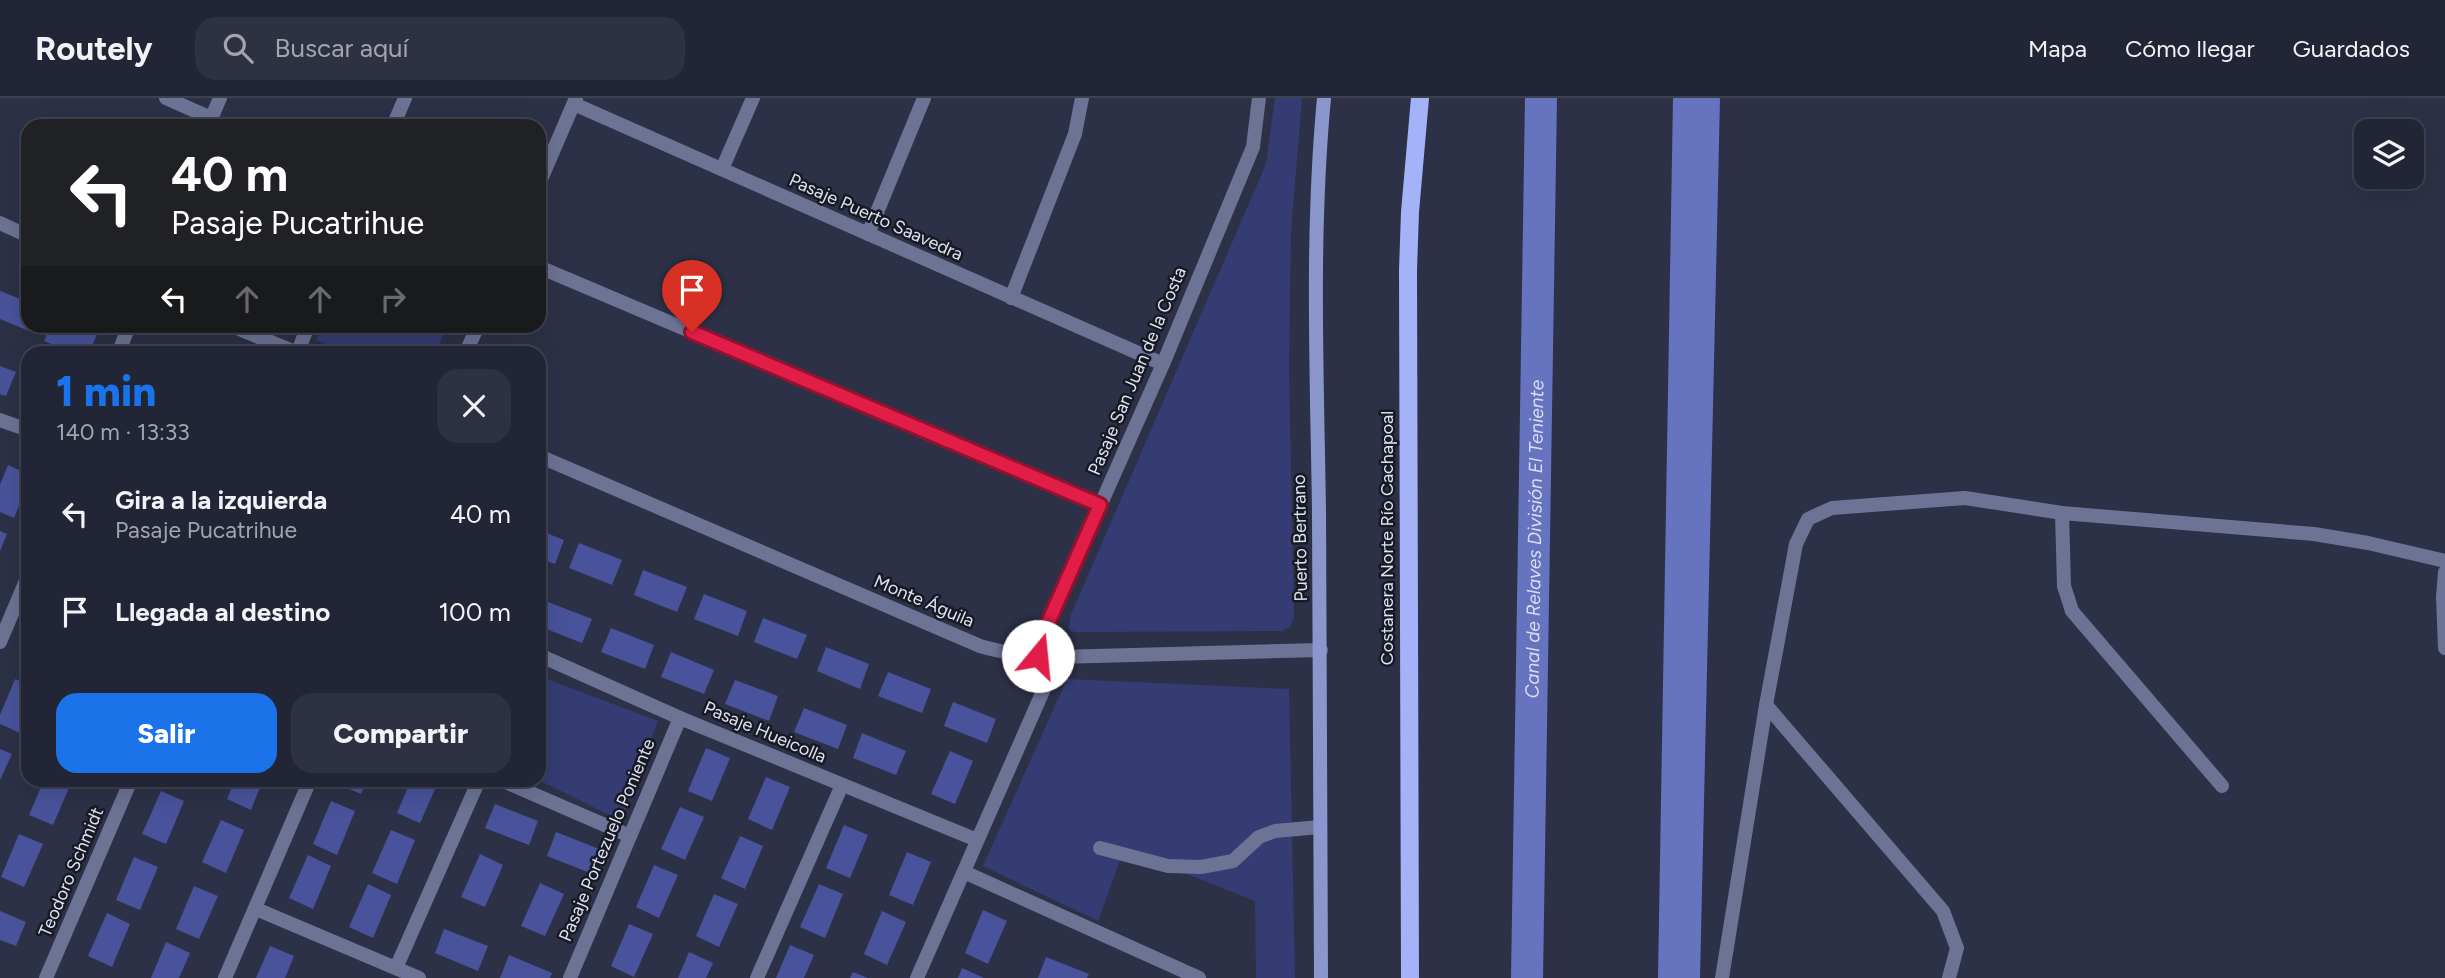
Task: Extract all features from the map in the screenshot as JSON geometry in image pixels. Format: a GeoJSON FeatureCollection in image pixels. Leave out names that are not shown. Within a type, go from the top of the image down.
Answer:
{"type":"FeatureCollection","features":[{"type":"Feature","properties":{"kind":"main road","name":"Costanera Norte Río Cachapoal"},"geometry":{"type":"LineString","coordinates":[[1410,978],[1408,308],[1410,212],[1420,98]]}},
{"type":"Feature","properties":{"kind":"street"},"geometry":{"type":"LineString","coordinates":[[166,98],[204,119]]}},
{"type":"Feature","properties":{"kind":"street"},"geometry":{"type":"LineString","coordinates":[[211,119],[220,98]]}},
{"type":"Feature","properties":{"kind":"street"},"geometry":{"type":"LineString","coordinates":[[396,119],[405,98]]}},
{"type":"Feature","properties":{"kind":"street"},"geometry":{"type":"LineString","coordinates":[[722,169],[753,98]]}},
{"type":"Feature","properties":{"kind":"street"},"geometry":{"type":"LineString","coordinates":[[868,234],[924,98]]}},
{"type":"Feature","properties":{"kind":"street"},"geometry":{"type":"LineString","coordinates":[[1011,298],[1075,134],[1082,98]]}},
{"type":"Feature","properties":{"kind":"street","name":"Pasaje San Juan de la Costa"},"geometry":{"type":"LineString","coordinates":[[1038,656],[1041,639],[1163,364],[1253,147],[1259,98]]}},
{"type":"Feature","properties":{"kind":"street","name":"Puerto Bertrano"},"geometry":{"type":"LineString","coordinates":[[1321,978],[1317,206],[1324,98]]}},
{"type":"Feature","properties":{"kind":"street"},"geometry":{"type":"LineString","coordinates":[[546,168],[575,101]]}},
{"type":"Feature","properties":{"kind":"street","name":"Pasaje Puerto Saavedra"},"geometry":{"type":"LineString","coordinates":[[575,101],[1163,364]]}},
{"type":"Feature","properties":{"kind":"street"},"geometry":{"type":"LineString","coordinates":[[0,223],[21,233]]}},
{"type":"Feature","properties":{"kind":"street"},"geometry":{"type":"LineString","coordinates":[[546,270],[1100,505]]}},
{"type":"Feature","properties":{"kind":"street"},"geometry":{"type":"LineString","coordinates":[[249,333],[281,346]]}},
{"type":"Feature","properties":{"kind":"street"},"geometry":{"type":"LineString","coordinates":[[0,420],[21,428]]}},
{"type":"Feature","properties":{"kind":"street","name":"Monte Águila"},"geometry":{"type":"LineString","coordinates":[[546,459],[980,646],[1015,655],[1058,657],[1321,650]]}},
{"type":"Feature","properties":{"kind":"street"},"geometry":{"type":"LineString","coordinates":[[1722,978],[1766,705],[1796,544],[1808,519],[1832,508],[1965,498],[2062,513],[2314,534],[2368,542],[2445,561]]}},
{"type":"Feature","properties":{"kind":"street"},"geometry":{"type":"LineString","coordinates":[[2062,513],[2064,586],[2072,611],[2222,786]]}},
{"type":"Feature","properties":{"kind":"street"},"geometry":{"type":"LineString","coordinates":[[2445,572],[2445,648]]}},
{"type":"Feature","properties":{"kind":"street"},"geometry":{"type":"LineString","coordinates":[[0,642],[21,592]]}},
{"type":"Feature","properties":{"kind":"street","name":"Pasaje Hueicolla"},"geometry":{"type":"LineString","coordinates":[[546,657],[680,718],[978,840]]}},
{"type":"Feature","properties":{"kind":"street"},"geometry":{"type":"LineString","coordinates":[[917,978],[1058,657]]}},
{"type":"Feature","properties":{"kind":"street"},"geometry":{"type":"LineString","coordinates":[[1766,705],[1943,911],[1957,948],[1949,978]]}},
{"type":"Feature","properties":{"kind":"street","name":"Pasaje Portezuelo Poniente"},"geometry":{"type":"LineString","coordinates":[[570,978],[680,718]]}},
{"type":"Feature","properties":{"kind":"street"},"geometry":{"type":"LineString","coordinates":[[757,978],[842,785]]}},
{"type":"Feature","properties":{"kind":"street","name":"Teodoro Schmidt"},"geometry":{"type":"LineString","coordinates":[[46,978],[128,787]]}},
{"type":"Feature","properties":{"kind":"street"},"geometry":{"type":"LineString","coordinates":[[225,978],[307,787]]}},
{"type":"Feature","properties":{"kind":"street"},"geometry":{"type":"LineString","coordinates":[[396,968],[476,787]]}},
{"type":"Feature","properties":{"kind":"street"},"geometry":{"type":"LineString","coordinates":[[517,787],[630,836]]}},
{"type":"Feature","properties":{"kind":"street"},"geometry":{"type":"LineString","coordinates":[[1100,848],[1168,866],[1201,867],[1233,861],[1259,838],[1275,831],[1320,827]]}},
{"type":"Feature","properties":{"kind":"street"},"geometry":{"type":"LineString","coordinates":[[964,872],[1199,978]]}},
{"type":"Feature","properties":{"kind":"street"},"geometry":{"type":"LineString","coordinates":[[256,909],[419,978]]}},
{"type":"Feature","properties":{"kind":"shaded area"},"geometry":{"type":"Polygon","coordinates":[[[1275,98],[1302,98],[1291,232],[1289,368],[1294,617],[1290,627],[1282,631],[1074,632],[1069,629],[1070,617],[1266,164],[1275,98]]]}},
{"type":"Feature","properties":{"kind":"shaded area"},"geometry":{"type":"Polygon","coordinates":[[[1673,98],[1720,98],[1700,978],[1658,978],[1673,98]]]}},
{"type":"Feature","properties":{"kind":"shaded area"},"geometry":{"type":"Polygon","coordinates":[[[319,333],[444,333],[438,346],[331,346],[316,340],[319,333]]]}},
{"type":"Feature","properties":{"kind":"shaded area"},"geometry":{"type":"Polygon","coordinates":[[[546,679],[658,721],[621,821],[546,784],[546,679]]]}},
{"type":"Feature","properties":{"kind":"shaded area"},"geometry":{"type":"Polygon","coordinates":[[[1067,679],[1289,689],[1295,978],[1256,978],[1255,901],[1124,849],[1098,921],[983,866],[1067,679]]]}},
{"type":"Feature","properties":{"kind":"building"},"geometry":{"type":"Polygon","coordinates":[[[0,291],[21,299],[21,328],[0,319],[0,291]]]}},
{"type":"Feature","properties":{"kind":"building"},"geometry":{"type":"Polygon","coordinates":[[[47,333],[97,334],[92,346],[56,346],[44,341],[47,333]]]}},
{"type":"Feature","properties":{"kind":"building"},"geometry":{"type":"Polygon","coordinates":[[[0,366],[16,372],[6,396],[0,394],[0,366]]]}},
{"type":"Feature","properties":{"kind":"building"},"geometry":{"type":"Polygon","coordinates":[[[8,465],[21,471],[21,502],[14,518],[0,512],[0,485],[8,465]]]}},
{"type":"Feature","properties":{"kind":"building"},"geometry":{"type":"Polygon","coordinates":[[[0,531],[7,534],[0,551],[0,531]]]}},
{"type":"Feature","properties":{"kind":"building"},"geometry":{"type":"Polygon","coordinates":[[[546,533],[564,540],[555,564],[546,561],[546,533]]]}},
{"type":"Feature","properties":{"kind":"building"},"geometry":{"type":"Polygon","coordinates":[[[579,543],[622,560],[612,585],[569,568],[579,543]]]}},
{"type":"Feature","properties":{"kind":"building"},"geometry":{"type":"Polygon","coordinates":[[[643,570],[687,587],[677,612],[634,595],[643,570]]]}},
{"type":"Feature","properties":{"kind":"building"},"geometry":{"type":"Polygon","coordinates":[[[704,594],[747,611],[738,636],[694,619],[704,594]]]}},
{"type":"Feature","properties":{"kind":"building"},"geometry":{"type":"Polygon","coordinates":[[[548,602],[592,619],[582,643],[546,629],[548,602]]]}},
{"type":"Feature","properties":{"kind":"building"},"geometry":{"type":"Polygon","coordinates":[[[763,618],[807,635],[797,659],[754,642],[763,618]]]}},
{"type":"Feature","properties":{"kind":"building"},"geometry":{"type":"Polygon","coordinates":[[[611,628],[654,645],[645,669],[601,652],[611,628]]]}},
{"type":"Feature","properties":{"kind":"building"},"geometry":{"type":"Polygon","coordinates":[[[826,647],[869,664],[860,689],[817,671],[826,647]]]}},
{"type":"Feature","properties":{"kind":"building"},"geometry":{"type":"Polygon","coordinates":[[[671,652],[714,670],[704,694],[661,677],[671,652]]]}},
{"type":"Feature","properties":{"kind":"building"},"geometry":{"type":"Polygon","coordinates":[[[888,672],[931,689],[922,713],[878,696],[888,672]]]}},
{"type":"Feature","properties":{"kind":"building"},"geometry":{"type":"Polygon","coordinates":[[[15,679],[21,682],[20,733],[0,724],[0,715],[15,679]]]}},
{"type":"Feature","properties":{"kind":"building"},"geometry":{"type":"Polygon","coordinates":[[[735,680],[778,696],[769,721],[725,704],[735,680]]]}},
{"type":"Feature","properties":{"kind":"building"},"geometry":{"type":"Polygon","coordinates":[[[953,702],[996,719],[987,743],[944,726],[953,702]]]}},
{"type":"Feature","properties":{"kind":"building"},"geometry":{"type":"Polygon","coordinates":[[[804,708],[847,725],[838,749],[794,732],[804,708]]]}},
{"type":"Feature","properties":{"kind":"building"},"geometry":{"type":"Polygon","coordinates":[[[862,733],[906,751],[896,775],[853,758],[862,733]]]}},
{"type":"Feature","properties":{"kind":"building"},"geometry":{"type":"Polygon","coordinates":[[[706,748],[730,758],[712,801],[688,791],[706,748]]]}},
{"type":"Feature","properties":{"kind":"building"},"geometry":{"type":"Polygon","coordinates":[[[0,749],[12,754],[0,780],[0,749]]]}},
{"type":"Feature","properties":{"kind":"building"},"geometry":{"type":"Polygon","coordinates":[[[950,751],[973,761],[955,804],[931,794],[950,751]]]}},
{"type":"Feature","properties":{"kind":"building"},"geometry":{"type":"Polygon","coordinates":[[[766,777],[790,787],[772,830],[748,819],[766,777]]]}},
{"type":"Feature","properties":{"kind":"building"},"geometry":{"type":"Polygon","coordinates":[[[41,787],[69,787],[53,825],[29,815],[41,787]]]}},
{"type":"Feature","properties":{"kind":"building"},"geometry":{"type":"Polygon","coordinates":[[[232,787],[260,787],[251,810],[227,799],[232,787]]]}},
{"type":"Feature","properties":{"kind":"building"},"geometry":{"type":"Polygon","coordinates":[[[344,787],[364,787],[361,794],[344,787]]]}},
{"type":"Feature","properties":{"kind":"building"},"geometry":{"type":"Polygon","coordinates":[[[408,787],[436,787],[420,823],[397,813],[408,787]]]}},
{"type":"Feature","properties":{"kind":"building"},"geometry":{"type":"Polygon","coordinates":[[[161,791],[184,801],[166,844],[142,834],[161,791]]]}},
{"type":"Feature","properties":{"kind":"building"},"geometry":{"type":"Polygon","coordinates":[[[331,801],[355,811],[337,855],[313,844],[331,801]]]}},
{"type":"Feature","properties":{"kind":"building"},"geometry":{"type":"Polygon","coordinates":[[[495,804],[538,821],[529,845],[485,828],[495,804]]]}},
{"type":"Feature","properties":{"kind":"building"},"geometry":{"type":"Polygon","coordinates":[[[680,807],[704,817],[685,860],[661,849],[680,807]]]}},
{"type":"Feature","properties":{"kind":"building"},"geometry":{"type":"Polygon","coordinates":[[[221,820],[244,830],[226,873],[202,862],[221,820]]]}},
{"type":"Feature","properties":{"kind":"building"},"geometry":{"type":"Polygon","coordinates":[[[844,825],[868,835],[850,878],[826,868],[844,825]]]}},
{"type":"Feature","properties":{"kind":"building"},"geometry":{"type":"Polygon","coordinates":[[[391,830],[415,840],[397,884],[372,873],[391,830]]]}},
{"type":"Feature","properties":{"kind":"building"},"geometry":{"type":"Polygon","coordinates":[[[556,832],[599,849],[590,873],[547,856],[556,832]]]}},
{"type":"Feature","properties":{"kind":"building"},"geometry":{"type":"Polygon","coordinates":[[[19,834],[43,844],[24,887],[1,877],[19,834]]]}},
{"type":"Feature","properties":{"kind":"building"},"geometry":{"type":"Polygon","coordinates":[[[740,836],[763,846],[745,889],[721,878],[740,836]]]}},
{"type":"Feature","properties":{"kind":"building"},"geometry":{"type":"Polygon","coordinates":[[[907,852],[931,862],[913,905],[889,895],[907,852]]]}},
{"type":"Feature","properties":{"kind":"building"},"geometry":{"type":"Polygon","coordinates":[[[480,854],[503,865],[485,907],[461,897],[480,854]]]}},
{"type":"Feature","properties":{"kind":"building"},"geometry":{"type":"Polygon","coordinates":[[[308,855],[331,866],[313,909],[289,898],[308,855]]]}},
{"type":"Feature","properties":{"kind":"building"},"geometry":{"type":"Polygon","coordinates":[[[134,857],[158,867],[140,910],[116,900],[134,857]]]}},
{"type":"Feature","properties":{"kind":"building"},"geometry":{"type":"Polygon","coordinates":[[[654,865],[678,875],[659,918],[636,907],[654,865]]]}},
{"type":"Feature","properties":{"kind":"building"},"geometry":{"type":"Polygon","coordinates":[[[540,883],[564,894],[545,936],[521,926],[540,883]]]}},
{"type":"Feature","properties":{"kind":"building"},"geometry":{"type":"Polygon","coordinates":[[[368,884],[391,895],[373,938],[349,927],[368,884]]]}},
{"type":"Feature","properties":{"kind":"building"},"geometry":{"type":"Polygon","coordinates":[[[819,884],[843,894],[825,938],[800,927],[819,884]]]}},
{"type":"Feature","properties":{"kind":"building"},"geometry":{"type":"Polygon","coordinates":[[[194,886],[218,896],[199,939],[176,929],[194,886]]]}},
{"type":"Feature","properties":{"kind":"building"},"geometry":{"type":"Polygon","coordinates":[[[714,894],[738,904],[719,947],[696,936],[714,894]]]}},
{"type":"Feature","properties":{"kind":"building"},"geometry":{"type":"Polygon","coordinates":[[[983,910],[1007,921],[988,964],[965,953],[983,910]]]}},
{"type":"Feature","properties":{"kind":"building"},"geometry":{"type":"Polygon","coordinates":[[[0,911],[26,922],[16,946],[0,940],[0,911]]]}},
{"type":"Feature","properties":{"kind":"building"},"geometry":{"type":"Polygon","coordinates":[[[882,911],[906,922],[887,965],[864,954],[882,911]]]}},
{"type":"Feature","properties":{"kind":"building"},"geometry":{"type":"Polygon","coordinates":[[[107,913],[130,924],[112,967],[88,956],[107,913]]]}},
{"type":"Feature","properties":{"kind":"building"},"geometry":{"type":"Polygon","coordinates":[[[629,924],[653,934],[634,977],[611,966],[629,924]]]}},
{"type":"Feature","properties":{"kind":"building"},"geometry":{"type":"Polygon","coordinates":[[[444,929],[488,946],[478,971],[435,953],[444,929]]]}},
{"type":"Feature","properties":{"kind":"building"},"geometry":{"type":"Polygon","coordinates":[[[166,942],[190,953],[179,978],[151,978],[166,942]]]}},
{"type":"Feature","properties":{"kind":"building"},"geometry":{"type":"Polygon","coordinates":[[[790,945],[814,955],[804,978],[776,978],[790,945]]]}},
{"type":"Feature","properties":{"kind":"building"},"geometry":{"type":"Polygon","coordinates":[[[270,946],[294,956],[285,978],[256,978],[270,946]]]}},
{"type":"Feature","properties":{"kind":"building"},"geometry":{"type":"Polygon","coordinates":[[[689,952],[713,963],[706,978],[678,978],[689,952]]]}},
{"type":"Feature","properties":{"kind":"building"},"geometry":{"type":"Polygon","coordinates":[[[509,955],[552,973],[550,978],[500,978],[509,955]]]}},
{"type":"Feature","properties":{"kind":"building"},"geometry":{"type":"Polygon","coordinates":[[[1046,957],[1089,974],[1087,978],[1038,978],[1046,957]]]}},
{"type":"Feature","properties":{"kind":"building"},"geometry":{"type":"Polygon","coordinates":[[[962,968],[984,978],[958,978],[962,968]]]}},
{"type":"Feature","properties":{"kind":"building"},"geometry":{"type":"Polygon","coordinates":[[[853,972],[868,978],[850,978],[853,972]]]}},
{"type":"Feature","properties":{"kind":"waterway","name":"Canal de Relaves División El Teniente"},"geometry":{"type":"LineString","coordinates":[[1527,978],[1541,98]]}},
{"type":"Feature","properties":{"kind":"route"},"geometry":{"type":"LineString","coordinates":[[692,332],[1100,505],[1041,639],[1038,656]]}}]}
